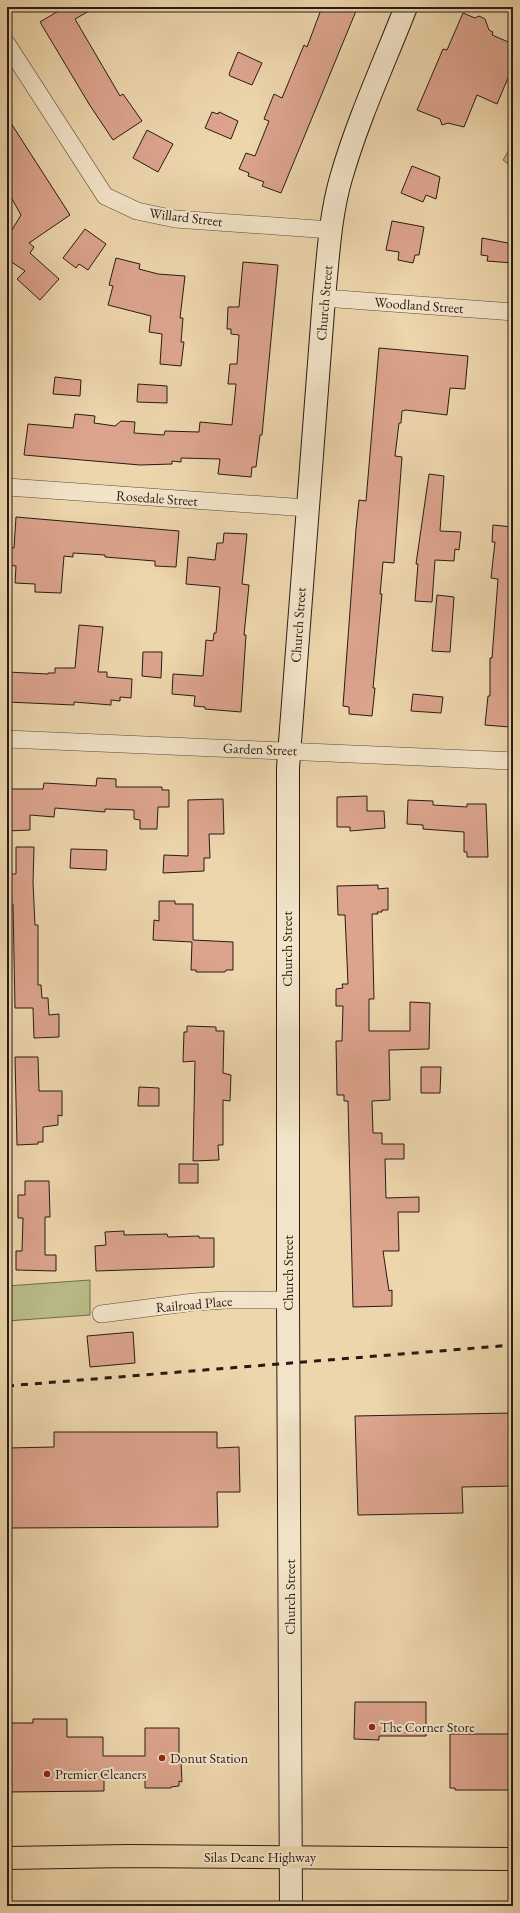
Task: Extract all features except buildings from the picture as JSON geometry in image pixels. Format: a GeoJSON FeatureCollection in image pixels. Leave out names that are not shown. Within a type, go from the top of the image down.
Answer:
{"type":"FeatureCollection","features":[{"type":"Feature","properties":{"kind":"main road","name":"Silas Deane Highway"},"geometry":{"type":"LineString","coordinates":[[7,1858],[291,1857],[513,1859]]}},
{"type":"Feature","properties":{"kind":"street","name":"Church Street"},"geometry":{"type":"LineString","coordinates":[[292,1906],[286,832],[288,750],[324,298],[331,230],[341,179],[354,137],[406,7]]}},
{"type":"Feature","properties":{"kind":"street","name":"Willard Street"},"geometry":{"type":"LineString","coordinates":[[7,44],[105,196],[137,211],[174,219],[331,230]]}},
{"type":"Feature","properties":{"kind":"street","name":"Woodland Street"},"geometry":{"type":"LineString","coordinates":[[324,298],[513,312]]}},
{"type":"Feature","properties":{"kind":"street","name":"Rosedale Street"},"geometry":{"type":"LineString","coordinates":[[7,487],[307,508]]}},
{"type":"Feature","properties":{"kind":"street","name":"Garden Street"},"geometry":{"type":"LineString","coordinates":[[7,739],[288,750],[513,761]]}},
{"type":"Feature","properties":{"kind":"street","name":"Railroad Place"},"geometry":{"type":"LineString","coordinates":[[101,1314],[207,1301],[288,1300]]}},
{"type":"Feature","properties":{"kind":"green space"},"geometry":{"type":"Polygon","coordinates":[[[513,143],[513,168],[503,160],[513,143]]]}},
{"type":"Feature","properties":{"kind":"green space"},"geometry":{"type":"Polygon","coordinates":[[[90,1280],[90,1315],[7,1321],[7,1286],[90,1280]]]}},
{"type":"Feature","properties":{"kind":"railway"},"geometry":{"type":"LineString","coordinates":[[7,1386],[513,1345]]}},
{"type":"Feature","properties":{"kind":"place","name":"The Corner Store"},"geometry":{"type":"Point","coordinates":[372,1727]}},
{"type":"Feature","properties":{"kind":"place","name":"Donut Station"},"geometry":{"type":"Point","coordinates":[162,1758]}},
{"type":"Feature","properties":{"kind":"place","name":"Premier Cleaners"},"geometry":{"type":"Point","coordinates":[47,1774]}}]}
